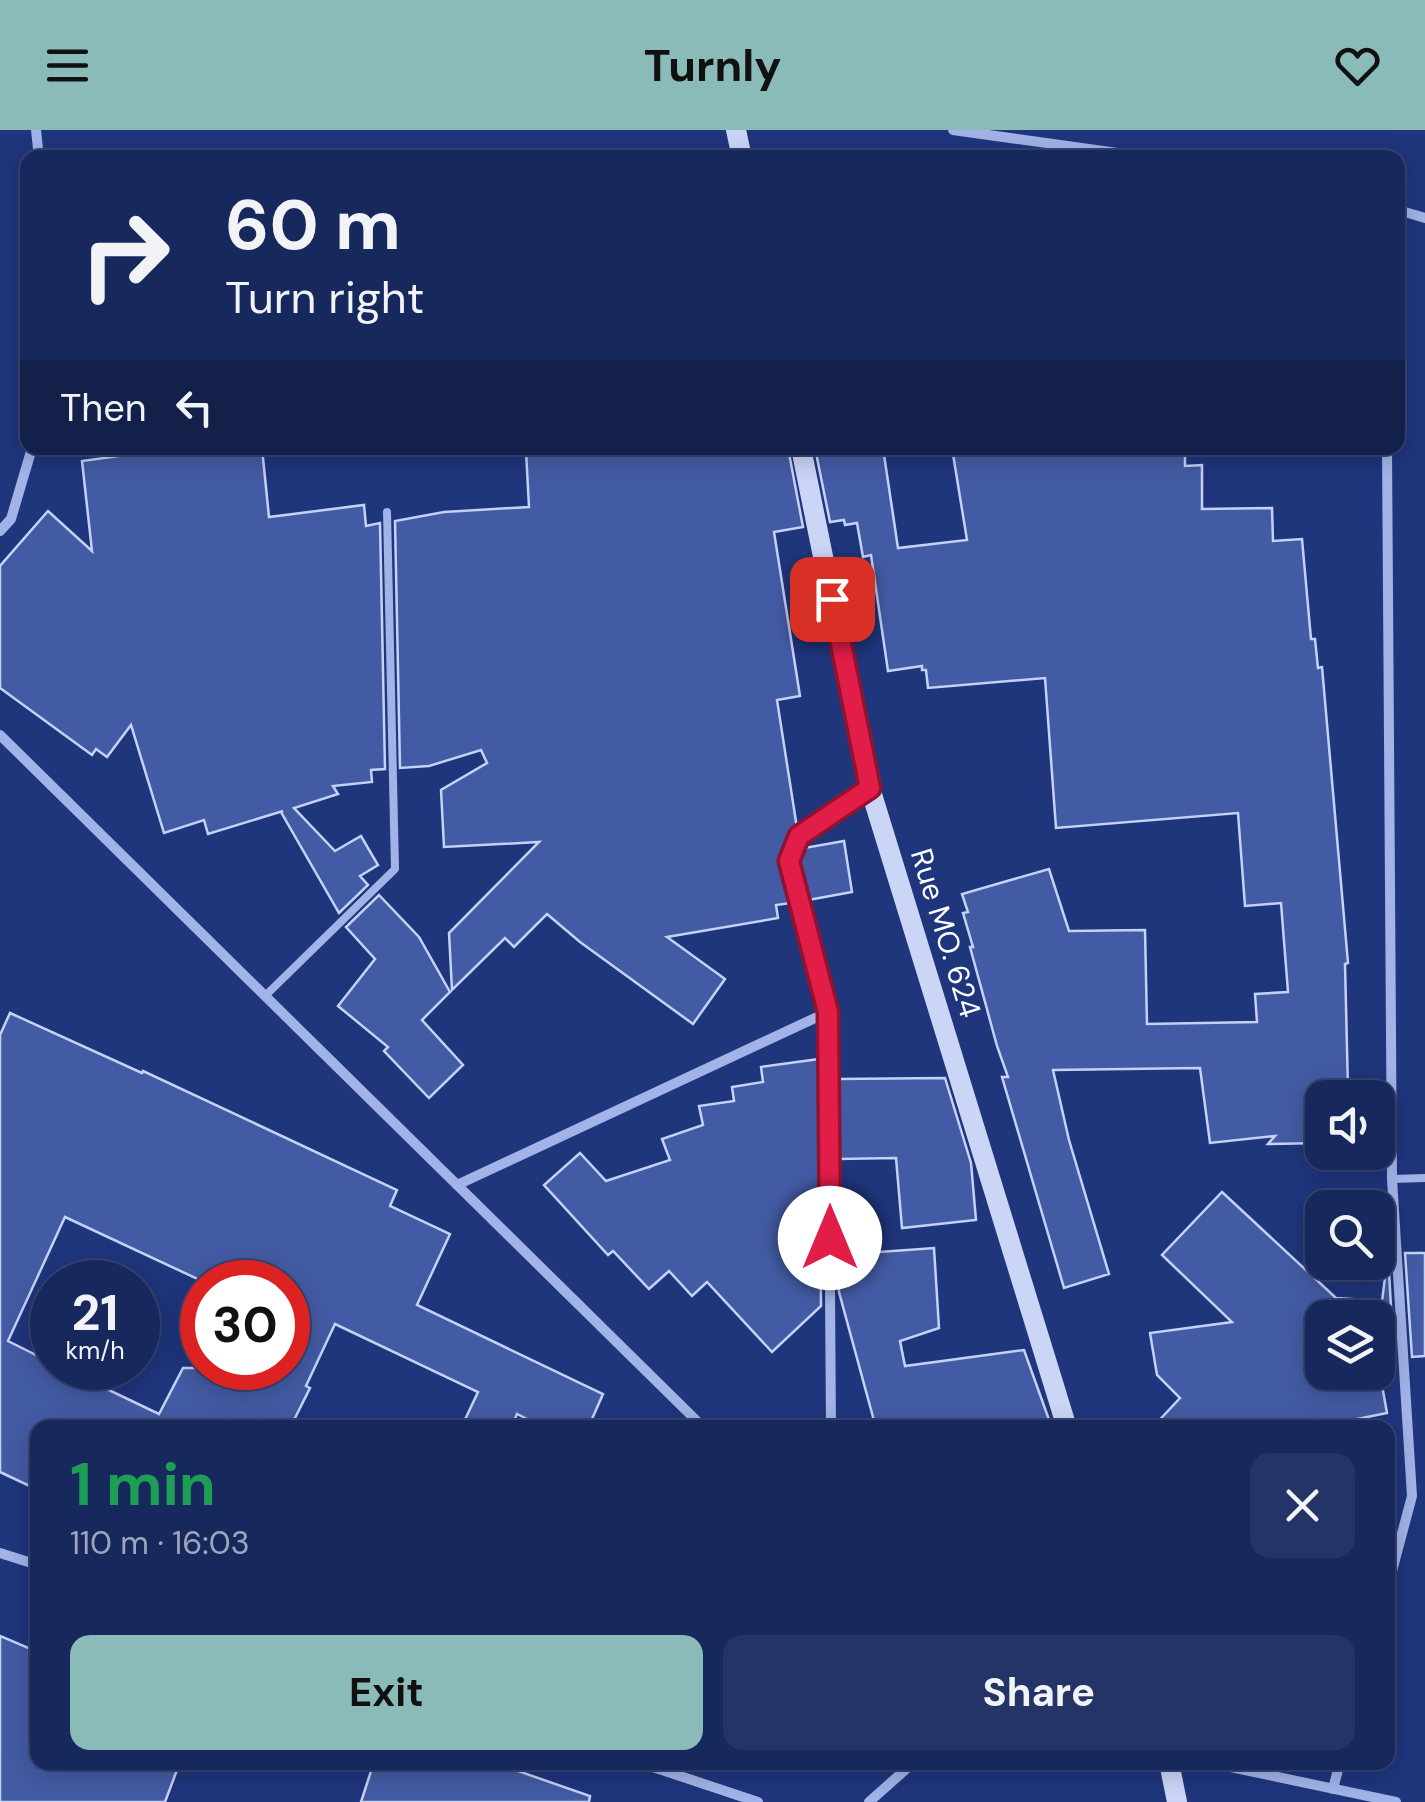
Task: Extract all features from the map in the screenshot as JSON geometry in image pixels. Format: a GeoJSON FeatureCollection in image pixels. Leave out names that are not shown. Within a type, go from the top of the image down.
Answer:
{"type":"FeatureCollection","features":[{"type":"Feature","properties":{"kind":"street"},"geometry":{"type":"LineString","coordinates":[[954,130],[1095,150]]}},
{"type":"Feature","properties":{"kind":"street"},"geometry":{"type":"LineString","coordinates":[[0,531],[11,519],[30,455]]}},
{"type":"Feature","properties":{"kind":"street","name":"Rue MO. 624"},"geometry":{"type":"LineString","coordinates":[[802,455],[870,788],[1065,1420]]}},
{"type":"Feature","properties":{"kind":"street"},"geometry":{"type":"LineString","coordinates":[[1387,455],[1392,1179],[1412,1496],[1395,1560]]}},
{"type":"Feature","properties":{"kind":"street"},"geometry":{"type":"LineString","coordinates":[[0,736],[696,1420]]}},
{"type":"Feature","properties":{"kind":"street"},"geometry":{"type":"LineString","coordinates":[[831,1420],[828,1012],[789,861],[799,836],[870,788]]}},
{"type":"Feature","properties":{"kind":"street"},"geometry":{"type":"LineString","coordinates":[[457,1185],[828,1012]]}},
{"type":"Feature","properties":{"kind":"street"},"geometry":{"type":"LineString","coordinates":[[0,1553],[30,1562]]}},
{"type":"Feature","properties":{"kind":"street"},"geometry":{"type":"LineString","coordinates":[[662,1770],[758,1802]]}},
{"type":"Feature","properties":{"kind":"street"},"geometry":{"type":"LineString","coordinates":[[870,1802],[905,1770]]}},
{"type":"Feature","properties":{"kind":"street"},"geometry":{"type":"LineString","coordinates":[[1171,1770],[1177,1802]]}},
{"type":"Feature","properties":{"kind":"street"},"geometry":{"type":"LineString","coordinates":[[1244,1770],[1396,1802]]}},
{"type":"Feature","properties":{"kind":"street"},"geometry":{"type":"LineString","coordinates":[[1333,1789],[1338,1770]]}},
{"type":"Feature","properties":{"kind":"lane"},"geometry":{"type":"LineString","coordinates":[[266,996],[395,869],[387,512]]}},
{"type":"Feature","properties":{"kind":"lane"},"geometry":{"type":"LineString","coordinates":[[1392,1179],[1425,1178]]}},
{"type":"Feature","properties":{"kind":"building"},"geometry":{"type":"Polygon","coordinates":[[[125,455],[263,455],[269,517],[364,505],[366,526],[380,523],[385,769],[371,770],[372,782],[333,786],[338,794],[294,808],[335,851],[361,836],[378,865],[360,876],[368,885],[339,913],[283,811],[208,834],[204,820],[164,833],[131,725],[107,757],[96,749],[92,755],[0,688],[0,566],[48,511],[92,551],[82,461],[125,455]]]}},
{"type":"Feature","properties":{"kind":"building"},"geometry":{"type":"Polygon","coordinates":[[[526,455],[789,455],[803,527],[774,532],[800,696],[777,700],[797,828],[781,859],[791,903],[776,905],[778,918],[667,937],[725,979],[693,1024],[547,914],[514,947],[505,938],[452,990],[449,933],[539,842],[444,847],[441,790],[487,763],[481,750],[429,766],[400,768],[395,521],[444,512],[529,507],[526,455]]]}},
{"type":"Feature","properties":{"kind":"building"},"geometry":{"type":"Polygon","coordinates":[[[816,455],[884,455],[898,548],[967,540],[953,455],[1185,455],[1185,466],[1202,465],[1202,509],[1272,508],[1273,541],[1302,539],[1311,639],[1315,639],[1318,668],[1322,667],[1348,963],[1348,1080],[1305,1080],[1305,1143],[1268,1144],[1275,1136],[1210,1143],[1200,1068],[1053,1070],[1069,1140],[1109,1274],[1064,1288],[1002,1077],[1008,1077],[970,947],[963,913],[968,912],[962,894],[1049,869],[1069,931],[1145,930],[1147,1024],[1257,1022],[1255,994],[1288,992],[1281,903],[1245,906],[1238,813],[1056,828],[1045,678],[928,688],[922,666],[888,671],[871,555],[863,557],[857,523],[845,525],[844,520],[830,522],[816,455]]]}},
{"type":"Feature","properties":{"kind":"building"},"geometry":{"type":"Polygon","coordinates":[[[844,841],[852,892],[808,900],[798,862],[804,848],[844,841]]]}},
{"type":"Feature","properties":{"kind":"building"},"geometry":{"type":"Polygon","coordinates":[[[379,895],[419,937],[450,992],[422,1020],[463,1065],[429,1098],[384,1051],[388,1047],[338,1006],[375,959],[346,927],[379,895]]]}},
{"type":"Feature","properties":{"kind":"building"},"geometry":{"type":"Polygon","coordinates":[[[10,1013],[397,1190],[390,1206],[450,1234],[417,1305],[603,1394],[592,1420],[529,1420],[517,1414],[514,1420],[465,1420],[478,1392],[335,1324],[310,1377],[310,1260],[180,1260],[180,1271],[65,1217],[45,1260],[30,1260],[30,1293],[8,1341],[30,1352],[30,1390],[109,1390],[159,1414],[180,1374],[180,1390],[309,1390],[294,1420],[30,1420],[30,1486],[0,1472],[0,1035],[10,1013]]]}},
{"type":"Feature","properties":{"kind":"building"},"geometry":{"type":"Polygon","coordinates":[[[819,1059],[821,1306],[772,1352],[707,1282],[692,1296],[669,1271],[649,1289],[613,1251],[608,1255],[544,1185],[580,1153],[606,1181],[670,1160],[662,1139],[703,1125],[699,1106],[734,1101],[732,1087],[763,1082],[761,1067],[819,1059]]]}},
{"type":"Feature","properties":{"kind":"building"},"geometry":{"type":"Polygon","coordinates":[[[945,1078],[971,1163],[976,1220],[902,1228],[896,1158],[838,1159],[837,1079],[945,1078]]]}},
{"type":"Feature","properties":{"kind":"building"},"geometry":{"type":"Polygon","coordinates":[[[1222,1192],[1305,1269],[1305,1280],[1317,1280],[1336,1298],[1367,1300],[1305,1300],[1305,1390],[1383,1390],[1387,1413],[1352,1420],[1159,1420],[1180,1398],[1157,1375],[1150,1333],[1232,1322],[1162,1255],[1222,1192]]]}},
{"type":"Feature","properties":{"kind":"building"},"geometry":{"type":"Polygon","coordinates":[[[934,1248],[939,1328],[900,1341],[905,1366],[1024,1350],[1049,1420],[874,1420],[839,1292],[838,1255],[934,1248]]]}},
{"type":"Feature","properties":{"kind":"building"},"geometry":{"type":"Polygon","coordinates":[[[1405,1253],[1425,1253],[1425,1356],[1412,1357],[1405,1253]]]}},
{"type":"Feature","properties":{"kind":"building"},"geometry":{"type":"Polygon","coordinates":[[[1385,1280],[1389,1280],[1391,1300],[1382,1300],[1385,1280]]]}},
{"type":"Feature","properties":{"kind":"building"},"geometry":{"type":"Polygon","coordinates":[[[0,1636],[30,1649],[30,1770],[177,1770],[165,1802],[0,1802],[0,1636]]]}},
{"type":"Feature","properties":{"kind":"building"},"geometry":{"type":"Polygon","coordinates":[[[371,1770],[515,1770],[590,1796],[589,1802],[361,1802],[371,1770]]]}},
{"type":"Feature","properties":{"kind":"route"},"geometry":{"type":"LineString","coordinates":[[830,1238],[828,1012],[789,861],[799,836],[870,788],[832,599]]}}]}
